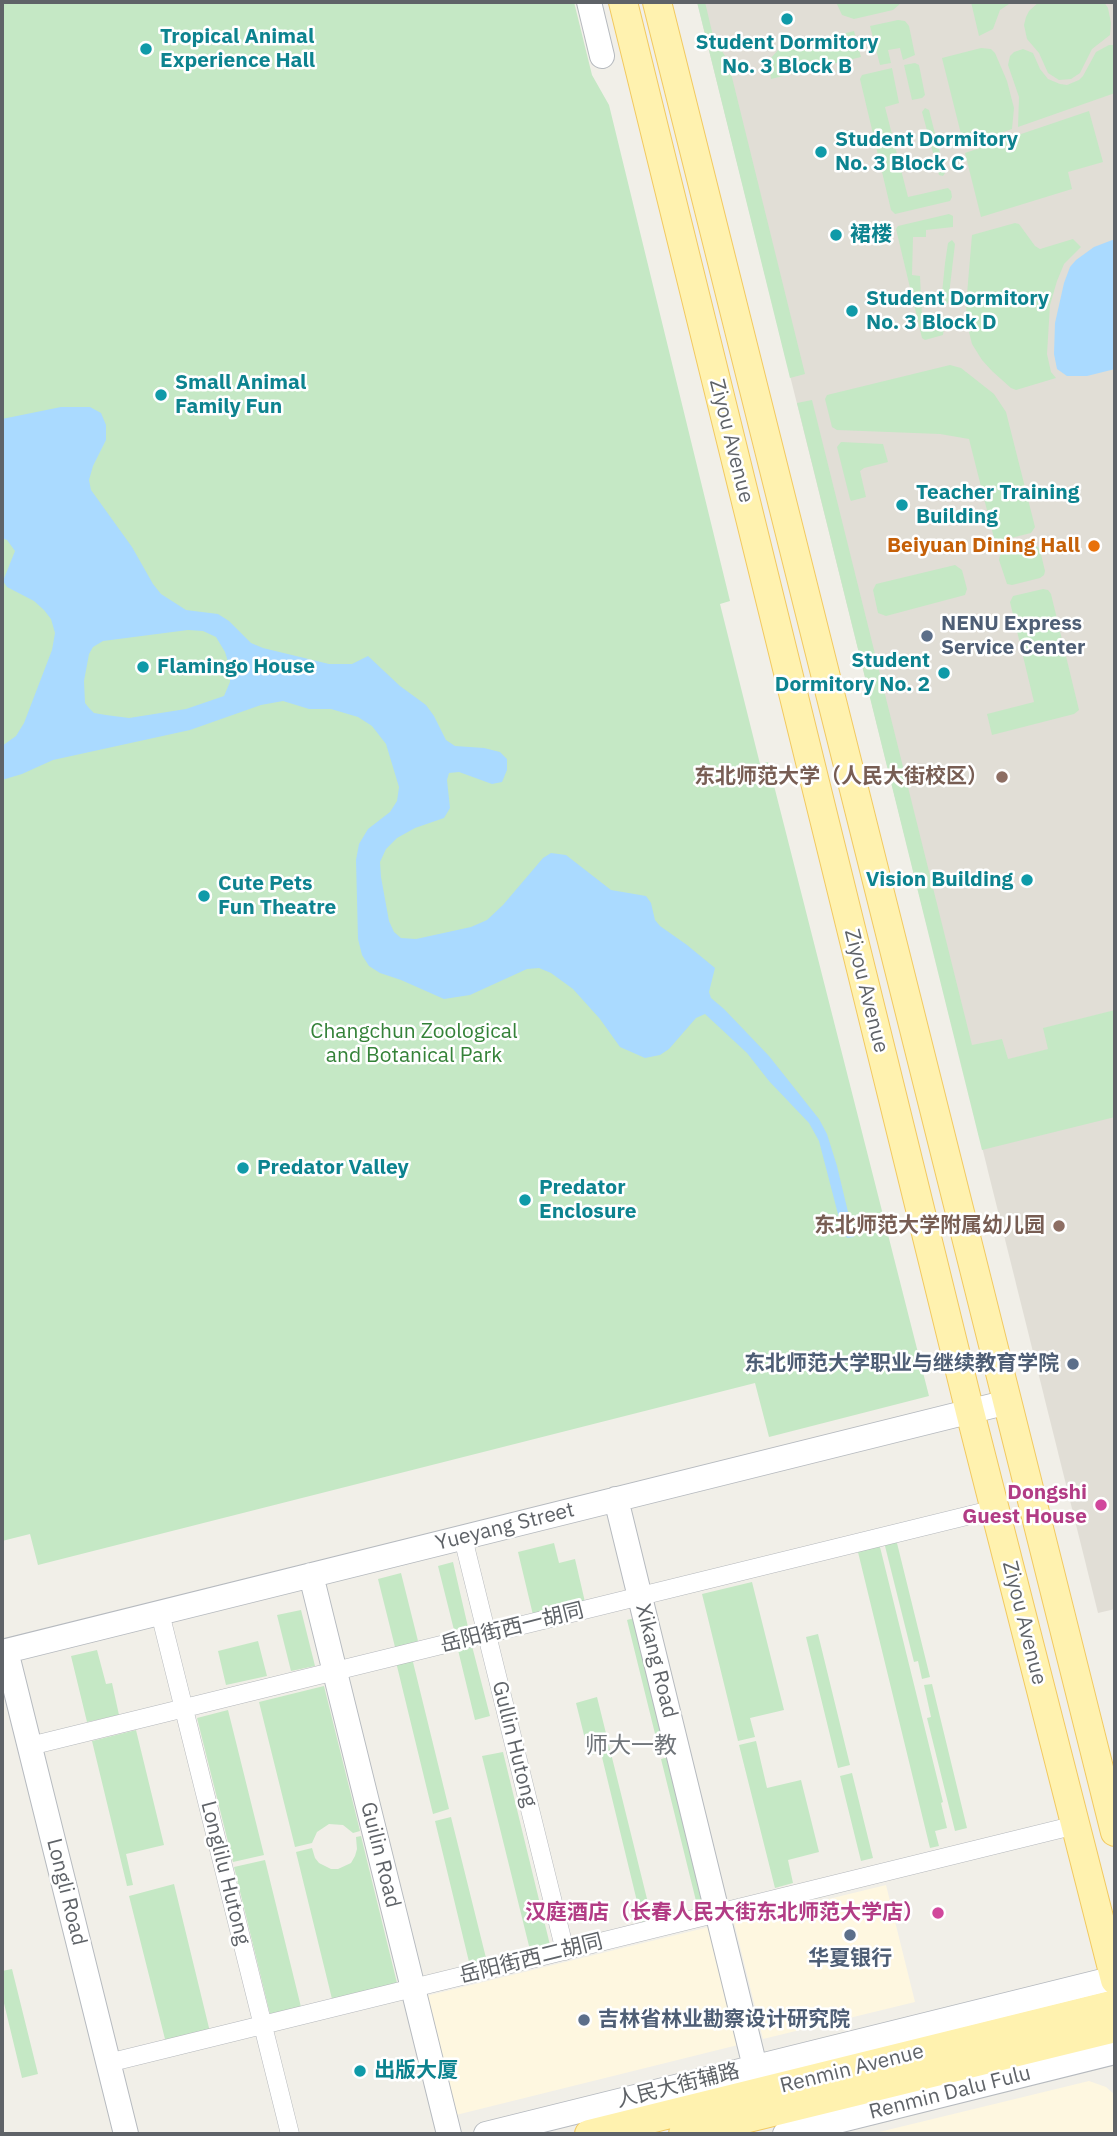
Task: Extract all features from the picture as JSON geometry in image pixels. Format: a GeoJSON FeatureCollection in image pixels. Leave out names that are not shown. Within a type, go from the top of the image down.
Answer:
{"type":"FeatureCollection","features":[{"type":"Feature","properties":{"kind":"main road","name":"Ziyou Avenue"},"geometry":{"type":"LineString","coordinates":[[623,2],[970,1412],[1115,1979]]}},
{"type":"Feature","properties":{"kind":"main road","name":"Ziyou Avenue"},"geometry":{"type":"LineString","coordinates":[[657,2],[1115,1832]]}},
{"type":"Feature","properties":{"kind":"main road","name":"Renmin Avenue"},"geometry":{"type":"LineString","coordinates":[[589,2134],[1115,2004]]}},
{"type":"Feature","properties":{"kind":"main road","name":"Renmin Avenue"},"geometry":{"type":"LineString","coordinates":[[683,2134],[1115,2028]]}},
{"type":"Feature","properties":{"kind":"street"},"geometry":{"type":"LineString","coordinates":[[589,2],[602,56]]}},
{"type":"Feature","properties":{"kind":"street","name":"Yueyang Street"},"geometry":{"type":"LineString","coordinates":[[4,1651],[1008,1402]]}},
{"type":"Feature","properties":{"kind":"street","name":"Xikang Road"},"geometry":{"type":"LineString","coordinates":[[616,1499],[755,2067]]}},
{"type":"Feature","properties":{"kind":"street","name":"岳阳街西一胡同"},"geometry":{"type":"LineString","coordinates":[[30,1746],[995,1509]]}},
{"type":"Feature","properties":{"kind":"street","name":"Gullin Hutong"},"geometry":{"type":"LineString","coordinates":[[463,1538],[565,1951]]}},
{"type":"Feature","properties":{"kind":"street","name":"Guilin Road"},"geometry":{"type":"LineString","coordinates":[[311,1575],[449,2134]]}},
{"type":"Feature","properties":{"kind":"street","name":"Longlilu Hutong"},"geometry":{"type":"LineString","coordinates":[[160,1612],[290,2134]]}},
{"type":"Feature","properties":{"kind":"street","name":"Longli Road"},"geometry":{"type":"LineString","coordinates":[[4,1651],[126,2134]]}},
{"type":"Feature","properties":{"kind":"street","name":"岳阳街西二胡同"},"geometry":{"type":"LineString","coordinates":[[108,2063],[1076,1825]]}},
{"type":"Feature","properties":{"kind":"street","name":"人民大街辅路"},"geometry":{"type":"LineString","coordinates":[[486,2134],[1115,1979]]}},
{"type":"Feature","properties":{"kind":"street","name":"Renmin Dalu Fulu"},"geometry":{"type":"LineString","coordinates":[[785,2134],[1115,2053]]}},
{"type":"Feature","properties":{"kind":"shaded area","name":"东北师范大学（人民大街校区）"},"geometry":{"type":"Polygon","coordinates":[[[697,2],[1115,2],[1115,1609],[1098,1613],[697,2]]]}},
{"type":"Feature","properties":{"kind":"shaded area"},"geometry":{"type":"Polygon","coordinates":[[[886,1885],[915,2002],[763,2039],[734,1922],[886,1885]]]}},
{"type":"Feature","properties":{"kind":"shaded area","name":"吉林省林业勘察设计研究院"},"geometry":{"type":"Polygon","coordinates":[[[713,1926],[742,2044],[456,2115],[426,1996],[713,1926]]]}},
{"type":"Feature","properties":{"kind":"shaded area"},"geometry":{"type":"Polygon","coordinates":[[[1089,2081],[1106,2087],[1115,2095],[1115,2134],[871,2134],[1089,2081]]]}},
{"type":"Feature","properties":{"kind":"green space","name":"Changchun Zoological and Botanical Park"},"geometry":{"type":"Polygon","coordinates":[[[2,2],[574,2],[592,75],[609,105],[730,601],[720,604],[760,764],[768,762],[929,1396],[769,1437],[755,1383],[38,1565],[30,1534],[2,1541],[2,2]]]}},
{"type":"Feature","properties":{"kind":"green space"},"geometry":{"type":"Polygon","coordinates":[[[697,2],[705,2],[713,36],[728,61],[805,374],[790,378],[697,2]]]}},
{"type":"Feature","properties":{"kind":"green space"},"geometry":{"type":"Polygon","coordinates":[[[836,2],[902,2],[893,10],[854,19],[842,15],[836,2]]]}},
{"type":"Feature","properties":{"kind":"green space"},"geometry":{"type":"Polygon","coordinates":[[[971,2],[1012,2],[1000,10],[993,29],[979,36],[971,2]]]}},
{"type":"Feature","properties":{"kind":"green space"},"geometry":{"type":"Polygon","coordinates":[[[1039,2],[1104,2],[1108,8],[1110,35],[1092,49],[1080,73],[1071,79],[1059,80],[1048,73],[1039,53],[1027,39],[1024,25],[1026,17],[1039,2]]]}},
{"type":"Feature","properties":{"kind":"green space"},"geometry":{"type":"Polygon","coordinates":[[[905,21],[909,26],[915,55],[903,60],[900,48],[888,50],[891,63],[880,65],[870,26],[905,21]]]}},
{"type":"Feature","properties":{"kind":"green space"},"geometry":{"type":"Polygon","coordinates":[[[854,31],[861,57],[771,79],[769,64],[778,50],[854,31]]]}},
{"type":"Feature","properties":{"kind":"green space"},"geometry":{"type":"Polygon","coordinates":[[[1115,45],[1115,93],[1018,127],[1019,97],[1008,65],[1014,52],[1023,49],[1033,53],[1048,79],[1067,85],[1079,80],[1096,52],[1115,45]]]}},
{"type":"Feature","properties":{"kind":"green space"},"geometry":{"type":"Polygon","coordinates":[[[981,48],[991,49],[995,53],[1007,81],[1014,108],[1012,129],[964,146],[942,58],[981,48]]]}},
{"type":"Feature","properties":{"kind":"green space"},"geometry":{"type":"Polygon","coordinates":[[[904,65],[919,65],[925,95],[912,100],[904,65]]]}},
{"type":"Feature","properties":{"kind":"green space"},"geometry":{"type":"Polygon","coordinates":[[[892,68],[899,103],[885,107],[908,197],[948,188],[952,197],[950,201],[895,214],[891,210],[860,79],[862,75],[892,68]]]}},
{"type":"Feature","properties":{"kind":"green space"},"geometry":{"type":"Polygon","coordinates":[[[925,108],[929,110],[945,173],[943,176],[939,175],[922,112],[925,108]]]}},
{"type":"Feature","properties":{"kind":"green space"},"geometry":{"type":"Polygon","coordinates":[[[1089,111],[1103,162],[1068,172],[1072,189],[981,217],[965,153],[1089,111]]]}},
{"type":"Feature","properties":{"kind":"green space"},"geometry":{"type":"Polygon","coordinates":[[[949,214],[953,216],[953,227],[926,230],[926,237],[913,237],[912,275],[920,276],[922,317],[943,316],[945,319],[943,335],[925,340],[922,338],[896,229],[898,226],[949,214]]]}},
{"type":"Feature","properties":{"kind":"green space"},"geometry":{"type":"Polygon","coordinates":[[[1019,224],[1040,249],[1073,239],[1081,247],[1064,264],[1050,305],[1047,354],[1051,372],[1056,378],[1016,390],[992,371],[972,344],[966,306],[972,235],[1019,224]]]}},
{"type":"Feature","properties":{"kind":"green space"},"geometry":{"type":"Polygon","coordinates":[[[952,240],[955,244],[948,303],[944,306],[941,303],[945,263],[948,243],[952,240]]]}},
{"type":"Feature","properties":{"kind":"green space"},"geometry":{"type":"Polygon","coordinates":[[[950,365],[961,368],[994,394],[1006,412],[1035,527],[1031,533],[999,541],[994,538],[969,439],[940,434],[837,430],[832,427],[825,399],[827,395],[950,365]]]}},
{"type":"Feature","properties":{"kind":"green space"},"geometry":{"type":"Polygon","coordinates":[[[812,400],[972,1045],[1002,1039],[1008,1059],[1048,1049],[1043,1028],[1115,1010],[1115,1117],[982,1150],[797,403],[812,400]]]}},
{"type":"Feature","properties":{"kind":"green space"},"geometry":{"type":"Polygon","coordinates":[[[841,442],[883,444],[888,462],[860,471],[866,497],[851,501],[850,499],[837,447],[841,442]]]}},
{"type":"Feature","properties":{"kind":"green space"},"geometry":{"type":"Polygon","coordinates":[[[1036,545],[1040,550],[1044,575],[1012,585],[1007,584],[999,560],[1000,555],[1036,545]]]}},
{"type":"Feature","properties":{"kind":"green space"},"geometry":{"type":"Polygon","coordinates":[[[955,565],[962,570],[967,589],[965,595],[886,616],[878,613],[873,590],[876,584],[955,565]]]}},
{"type":"Feature","properties":{"kind":"green space"},"geometry":{"type":"Polygon","coordinates":[[[1043,589],[1051,594],[1079,710],[1074,714],[992,735],[987,714],[1034,702],[1010,602],[1013,596],[1043,589]]]}},
{"type":"Feature","properties":{"kind":"green space"},"geometry":{"type":"Polygon","coordinates":[[[896,1539],[930,1677],[922,1679],[918,1661],[914,1662],[884,1542],[896,1539]]]}},
{"type":"Feature","properties":{"kind":"green space"},"geometry":{"type":"Polygon","coordinates":[[[554,1543],[559,1563],[575,1559],[585,1602],[533,1615],[518,1552],[554,1543]]]}},
{"type":"Feature","properties":{"kind":"green space"},"geometry":{"type":"Polygon","coordinates":[[[879,1543],[943,1802],[941,1803],[947,1828],[935,1831],[939,1846],[930,1848],[857,1548],[879,1543]]]}},
{"type":"Feature","properties":{"kind":"green space"},"geometry":{"type":"Polygon","coordinates":[[[453,1562],[468,1627],[454,1630],[438,1566],[453,1562]]]}},
{"type":"Feature","properties":{"kind":"green space"},"geometry":{"type":"Polygon","coordinates":[[[401,1573],[419,1645],[396,1651],[378,1579],[401,1573]]]}},
{"type":"Feature","properties":{"kind":"green space"},"geometry":{"type":"Polygon","coordinates":[[[752,1582],[784,1710],[750,1718],[755,1737],[738,1741],[702,1594],[752,1582]]]}},
{"type":"Feature","properties":{"kind":"green space"},"geometry":{"type":"Polygon","coordinates":[[[301,1610],[315,1666],[291,1671],[277,1615],[301,1610]]]}},
{"type":"Feature","properties":{"kind":"green space"},"geometry":{"type":"Polygon","coordinates":[[[638,1617],[670,1748],[659,1750],[627,1620],[638,1617]]]}},
{"type":"Feature","properties":{"kind":"green space"},"geometry":{"type":"Polygon","coordinates":[[[818,1634],[850,1765],[838,1768],[806,1637],[818,1634]]]}},
{"type":"Feature","properties":{"kind":"green space"},"geometry":{"type":"Polygon","coordinates":[[[258,1641],[267,1676],[226,1685],[218,1651],[258,1641]]]}},
{"type":"Feature","properties":{"kind":"green space"},"geometry":{"type":"Polygon","coordinates":[[[472,1646],[490,1716],[475,1720],[458,1650],[472,1646]]]}},
{"type":"Feature","properties":{"kind":"green space"},"geometry":{"type":"Polygon","coordinates":[[[97,1650],[106,1684],[112,1683],[119,1715],[87,1722],[71,1656],[97,1650]]]}},
{"type":"Feature","properties":{"kind":"green space"},"geometry":{"type":"Polygon","coordinates":[[[412,1658],[449,1809],[433,1814],[396,1662],[412,1658]]]}},
{"type":"Feature","properties":{"kind":"green space"},"geometry":{"type":"Polygon","coordinates":[[[932,1684],[967,1828],[955,1831],[927,1718],[931,1717],[924,1685],[932,1684]]]}},
{"type":"Feature","properties":{"kind":"green space"},"geometry":{"type":"Polygon","coordinates":[[[324,1686],[360,1831],[353,1833],[343,1825],[329,1824],[317,1832],[312,1843],[295,1847],[259,1702],[324,1686]]]}},
{"type":"Feature","properties":{"kind":"green space"},"geometry":{"type":"Polygon","coordinates":[[[597,1697],[652,1919],[642,1922],[601,1753],[589,1755],[576,1703],[597,1697]]]}},
{"type":"Feature","properties":{"kind":"green space"},"geometry":{"type":"Polygon","coordinates":[[[228,1710],[264,1855],[233,1862],[197,1718],[228,1710]]]}},
{"type":"Feature","properties":{"kind":"green space"},"geometry":{"type":"Polygon","coordinates":[[[136,1730],[164,1845],[126,1854],[133,1885],[127,1886],[92,1741],[136,1730]]]}},
{"type":"Feature","properties":{"kind":"green space"},"geometry":{"type":"Polygon","coordinates":[[[756,1741],[767,1788],[801,1780],[819,1852],[788,1860],[793,1883],[775,1888],[739,1745],[756,1741]]]}},
{"type":"Feature","properties":{"kind":"green space"},"geometry":{"type":"Polygon","coordinates":[[[503,1752],[550,1945],[530,1950],[482,1756],[503,1752]]]}},
{"type":"Feature","properties":{"kind":"green space"},"geometry":{"type":"Polygon","coordinates":[[[672,1756],[709,1906],[698,1909],[661,1759],[672,1756]]]}},
{"type":"Feature","properties":{"kind":"green space"},"geometry":{"type":"Polygon","coordinates":[[[852,1773],[873,1858],[861,1861],[840,1776],[852,1773]]]}},
{"type":"Feature","properties":{"kind":"green space"},"geometry":{"type":"Polygon","coordinates":[[[451,1817],[487,1962],[470,1966],[435,1821],[451,1817]]]}},
{"type":"Feature","properties":{"kind":"green space"},"geometry":{"type":"Polygon","coordinates":[[[361,1836],[397,1983],[332,1999],[296,1852],[312,1848],[319,1863],[331,1869],[338,1869],[351,1863],[357,1849],[356,1837],[361,1836]]]}},
{"type":"Feature","properties":{"kind":"green space"},"geometry":{"type":"Polygon","coordinates":[[[265,1860],[301,2007],[270,2014],[234,1867],[265,1860]]]}},
{"type":"Feature","properties":{"kind":"green space"},"geometry":{"type":"Polygon","coordinates":[[[174,1884],[210,2032],[166,2043],[129,1896],[174,1884]]]}},
{"type":"Feature","properties":{"kind":"green space"},"geometry":{"type":"Polygon","coordinates":[[[12,1969],[38,2074],[22,2078],[2,1995],[2,1971],[12,1969]]]}},
{"type":"Feature","properties":{"kind":"water"},"geometry":{"type":"Polygon","coordinates":[[[1115,239],[1115,369],[1087,376],[1067,376],[1057,369],[1054,354],[1055,323],[1064,283],[1076,260],[1094,247],[1115,239]]]}},
{"type":"Feature","properties":{"kind":"water"},"geometry":{"type":"Polygon","coordinates":[[[61,407],[90,407],[101,413],[106,425],[106,440],[93,466],[89,480],[91,490],[132,547],[161,594],[186,610],[218,614],[251,643],[263,648],[329,664],[352,664],[368,656],[400,686],[426,705],[446,740],[455,746],[500,752],[507,759],[507,770],[502,782],[492,784],[459,772],[449,773],[447,780],[450,808],[444,818],[415,828],[397,838],[386,849],[380,862],[381,877],[389,921],[394,932],[401,938],[416,939],[471,927],[487,920],[543,858],[551,853],[566,855],[611,890],[646,896],[660,926],[715,968],[709,992],[711,998],[769,1056],[819,1119],[827,1134],[837,1166],[854,1237],[847,1238],[839,1218],[819,1141],[809,1123],[747,1053],[705,1014],[696,1018],[669,1049],[660,1055],[645,1058],[620,1047],[573,989],[539,968],[527,969],[470,995],[444,999],[369,966],[362,955],[358,939],[356,860],[359,844],[368,829],[390,812],[397,801],[399,787],[386,744],[372,726],[358,717],[331,709],[309,709],[283,701],[261,705],[190,730],[53,760],[2,780],[2,746],[16,736],[24,723],[52,650],[55,633],[51,619],[44,610],[34,601],[7,587],[3,581],[15,551],[7,540],[2,538],[2,419],[61,407]],[[188,630],[103,641],[93,647],[84,681],[85,703],[94,713],[129,718],[186,709],[224,696],[230,682],[230,668],[225,652],[216,637],[203,631],[188,630]]]}},
{"type":"Feature","properties":{"kind":"place","name":"Student Dormitory No. 3 Block B"},"geometry":{"type":"Point","coordinates":[787,19]}},
{"type":"Feature","properties":{"kind":"place","name":"Tropical Animal Experience Hall"},"geometry":{"type":"Point","coordinates":[146,49]}},
{"type":"Feature","properties":{"kind":"place","name":"Student Dormitory No. 3 Block C"},"geometry":{"type":"Point","coordinates":[821,152]}},
{"type":"Feature","properties":{"kind":"place","name":"裙楼"},"geometry":{"type":"Point","coordinates":[836,235]}},
{"type":"Feature","properties":{"kind":"place","name":"Student Dormitory No. 3 Block D"},"geometry":{"type":"Point","coordinates":[852,311]}},
{"type":"Feature","properties":{"kind":"place","name":"Small Animal Family Fun"},"geometry":{"type":"Point","coordinates":[161,395]}},
{"type":"Feature","properties":{"kind":"place","name":"Teacher Training Building"},"geometry":{"type":"Point","coordinates":[902,505]}},
{"type":"Feature","properties":{"kind":"place","name":"Beiyuan Dining Hall"},"geometry":{"type":"Point","coordinates":[1094,546]}},
{"type":"Feature","properties":{"kind":"place","name":"NENU Express Service Center"},"geometry":{"type":"Point","coordinates":[927,636]}},
{"type":"Feature","properties":{"kind":"place","name":"Flamingo House"},"geometry":{"type":"Point","coordinates":[143,667]}},
{"type":"Feature","properties":{"kind":"place","name":"Student Dormitory No. 2"},"geometry":{"type":"Point","coordinates":[944,673]}},
{"type":"Feature","properties":{"kind":"place","name":"东北师范大学（人民大街校区）"},"geometry":{"type":"Point","coordinates":[1002,777]}},
{"type":"Feature","properties":{"kind":"place","name":"Vision Building"},"geometry":{"type":"Point","coordinates":[1027,880]}},
{"type":"Feature","properties":{"kind":"place","name":"Cute Pets Fun Theatre"},"geometry":{"type":"Point","coordinates":[204,896]}},
{"type":"Feature","properties":{"kind":"place","name":"Predator Valley"},"geometry":{"type":"Point","coordinates":[243,1168]}},
{"type":"Feature","properties":{"kind":"place","name":"Predator Enclosure"},"geometry":{"type":"Point","coordinates":[525,1200]}},
{"type":"Feature","properties":{"kind":"place","name":"东北师范大学附属幼儿园"},"geometry":{"type":"Point","coordinates":[1059,1226]}},
{"type":"Feature","properties":{"kind":"place","name":"东北师范大学职业与继续教育学院"},"geometry":{"type":"Point","coordinates":[1073,1364]}},
{"type":"Feature","properties":{"kind":"place","name":"Dongshi Guest House"},"geometry":{"type":"Point","coordinates":[1101,1505]}},
{"type":"Feature","properties":{"kind":"place","name":"汉庭酒店（长春人民大街东北师范大学店）"},"geometry":{"type":"Point","coordinates":[938,1913]}},
{"type":"Feature","properties":{"kind":"place","name":"华夏银行"},"geometry":{"type":"Point","coordinates":[850,1935]}},
{"type":"Feature","properties":{"kind":"place","name":"吉林省林业勘察设计研究院"},"geometry":{"type":"Point","coordinates":[584,2020]}},
{"type":"Feature","properties":{"kind":"place","name":"出版大厦"},"geometry":{"type":"Point","coordinates":[360,2071]}},
{"type":"Feature","properties":{"kind":"district","name":"师大一教"},"geometry":{"type":"Point","coordinates":[631,1746]}}]}
